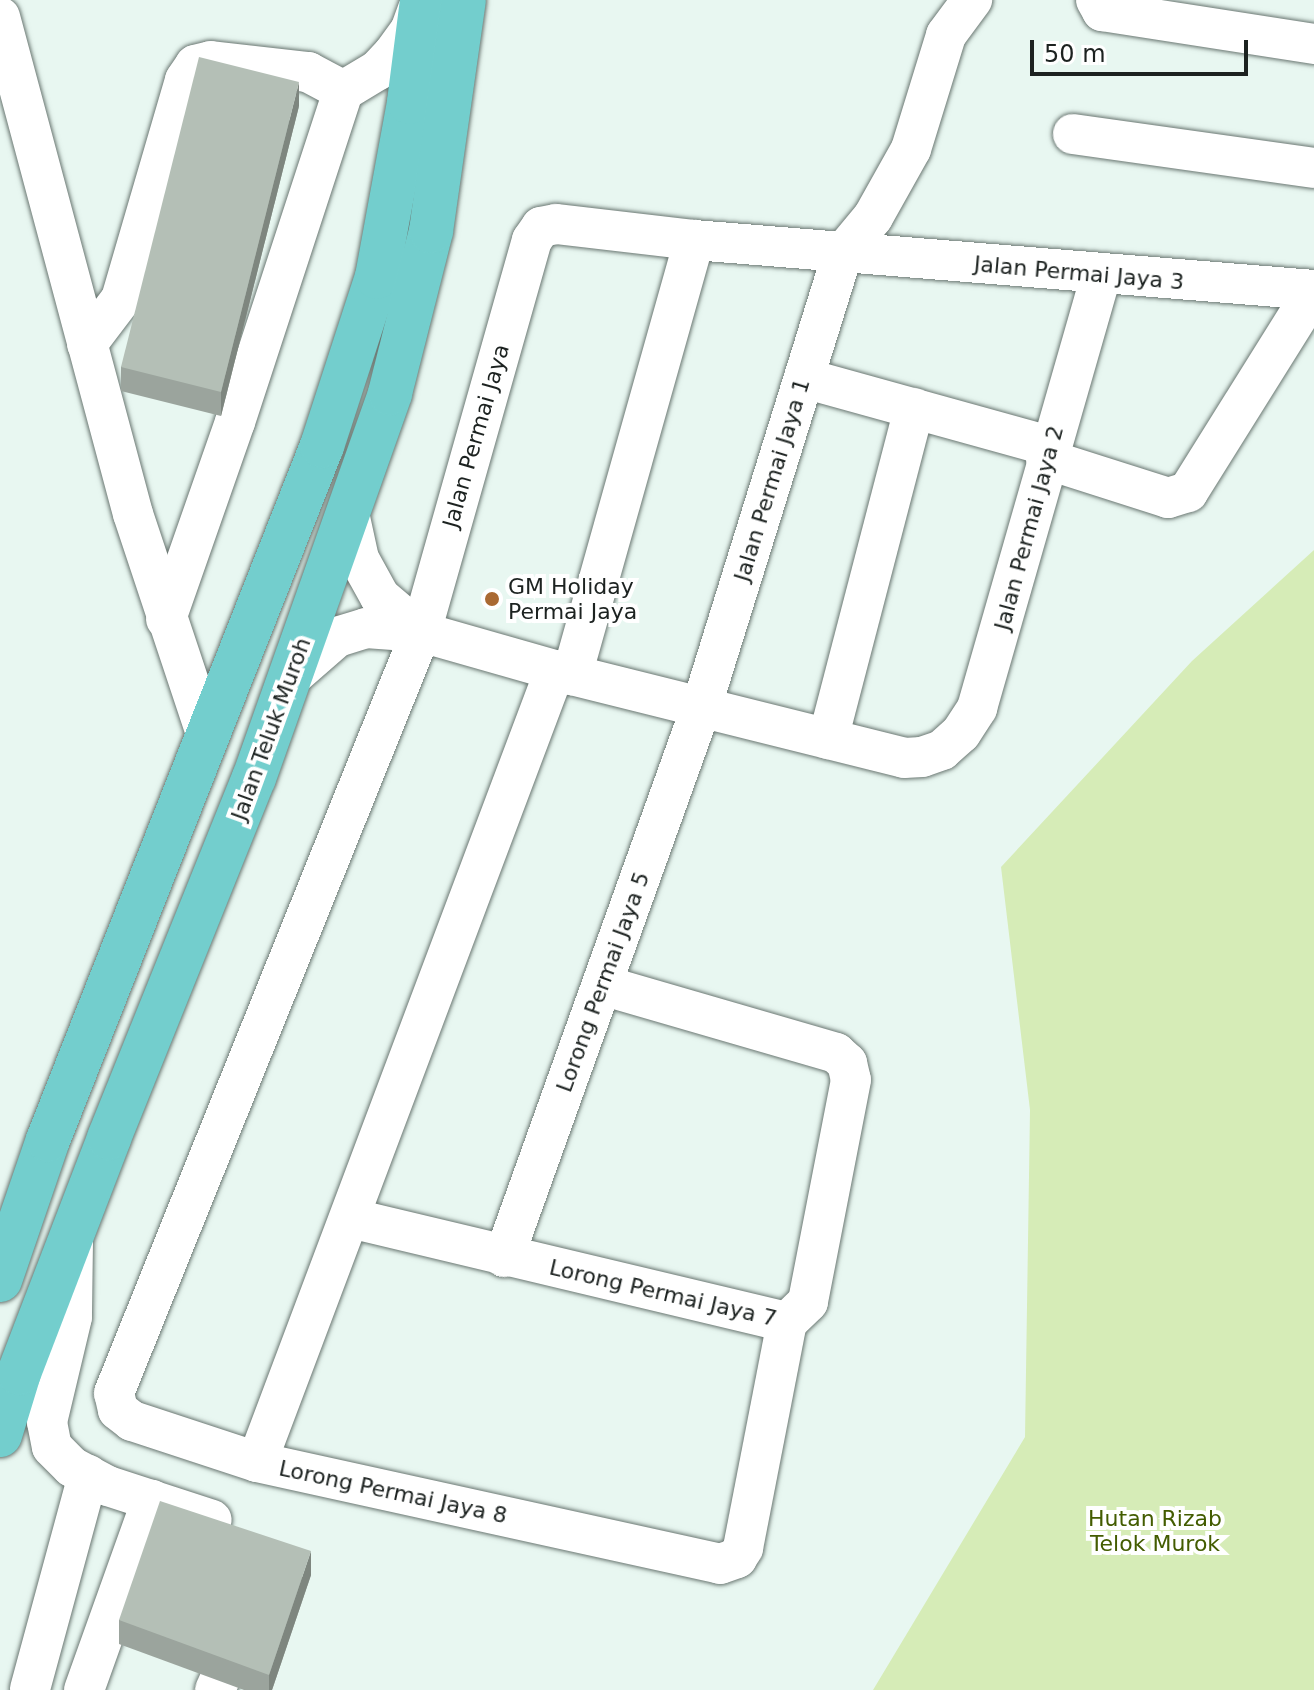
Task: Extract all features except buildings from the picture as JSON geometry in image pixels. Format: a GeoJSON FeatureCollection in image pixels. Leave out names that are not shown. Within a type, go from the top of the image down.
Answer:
{"type":"FeatureCollection","features":[{"type":"Feature","properties":{"kind":"main road"},"geometry":{"type":"LineString","coordinates":[[0,1280],[48,1140],[322,446],[377,277],[409,102],[421,0]]}},
{"type":"Feature","properties":{"kind":"main road","name":"Jalan Teluk Muroh"},"geometry":{"type":"LineString","coordinates":[[0,1435],[10,1370],[73,1237],[109,1138],[225,852],[390,393],[431,231],[464,0]]}},
{"type":"Feature","properties":{"kind":"street"},"geometry":{"type":"LineString","coordinates":[[166,619],[235,422],[343,91],[378,70],[393,54],[410,31],[421,0]]}},
{"type":"Feature","properties":{"kind":"street"},"geometry":{"type":"LineString","coordinates":[[843,253],[873,217],[911,149],[946,35],[972,0]]}},
{"type":"Feature","properties":{"kind":"street"},"geometry":{"type":"LineString","coordinates":[[1099,6],[1314,44]]}},
{"type":"Feature","properties":{"kind":"street"},"geometry":{"type":"LineString","coordinates":[[0,17],[87,344],[166,619],[208,739]]}},
{"type":"Feature","properties":{"kind":"street"},"geometry":{"type":"LineString","coordinates":[[87,344],[121,299],[185,80],[195,65],[211,61],[308,72],[343,91]]}},
{"type":"Feature","properties":{"kind":"street"},"geometry":{"type":"LineString","coordinates":[[1073,134],[1314,168]]}},
{"type":"Feature","properties":{"kind":"street","name":"Jalan Permai Jaya 3"},"geometry":{"type":"LineString","coordinates":[[532,240],[541,227],[556,224],[694,240],[1101,276],[1314,291]]}},
{"type":"Feature","properties":{"kind":"street","name":"Jalan Permai Jaya"},"geometry":{"type":"LineString","coordinates":[[257,1462],[132,1421],[118,1410],[114,1393],[421,632],[532,240]]}},
{"type":"Feature","properties":{"kind":"street","name":"Lorong Permai Jaya 8"},"geometry":{"type":"LineString","coordinates":[[694,240],[563,672],[257,1462],[720,1564],[737,1558]]}},
{"type":"Feature","properties":{"kind":"street","name":"Jalan Permai Jaya 1"},"geometry":{"type":"LineString","coordinates":[[701,708],[843,253]]}},
{"type":"Feature","properties":{"kind":"street","name":"Jalan Permai Jaya 2"},"geometry":{"type":"LineString","coordinates":[[828,739],[904,758],[922,757],[942,750],[961,733],[977,708],[995,655],[1048,453],[1101,276]]}},
{"type":"Feature","properties":{"kind":"street"},"geometry":{"type":"LineString","coordinates":[[804,378],[914,408],[1168,498],[1188,492],[1314,291]]}},
{"type":"Feature","properties":{"kind":"street"},"geometry":{"type":"LineString","coordinates":[[289,679],[337,637],[366,628],[421,632],[563,672],[828,739],[914,408]]}},
{"type":"Feature","properties":{"kind":"street"},"geometry":{"type":"LineString","coordinates":[[349,513],[359,559],[380,597],[421,632]]}},
{"type":"Feature","properties":{"kind":"street","name":"Lorong Permai Jaya 5"},"geometry":{"type":"LineString","coordinates":[[504,1257],[701,708]]}},
{"type":"Feature","properties":{"kind":"street"},"geometry":{"type":"LineString","coordinates":[[602,985],[836,1053],[847,1063],[851,1080],[808,1302],[787,1322]]}},
{"type":"Feature","properties":{"kind":"street","name":"Lorong Permai Jaya 7"},"geometry":{"type":"LineString","coordinates":[[350,1218],[787,1322],[743,1548],[737,1558]]}},
{"type":"Feature","properties":{"kind":"street"},"geometry":{"type":"LineString","coordinates":[[73,1237],[72,1317],[47,1422],[52,1447],[72,1467],[88,1475],[242,1530]]}},
{"type":"Feature","properties":{"kind":"street"},"geometry":{"type":"LineString","coordinates":[[88,1475],[29,1690],[82,1690],[152,1500]]}},
{"type":"Feature","properties":{"kind":"green space","name":"Hutan Rizab Telok Murok"},"geometry":{"type":"Polygon","coordinates":[[[1314,550],[1314,1690],[873,1690],[1025,1437],[1030,1110],[1001,867],[1192,661],[1314,550]]]}},
{"type":"Feature","properties":{"kind":"place","name":"GM Holiday Permai Jaya"},"geometry":{"type":"Point","coordinates":[492,599]}}]}
